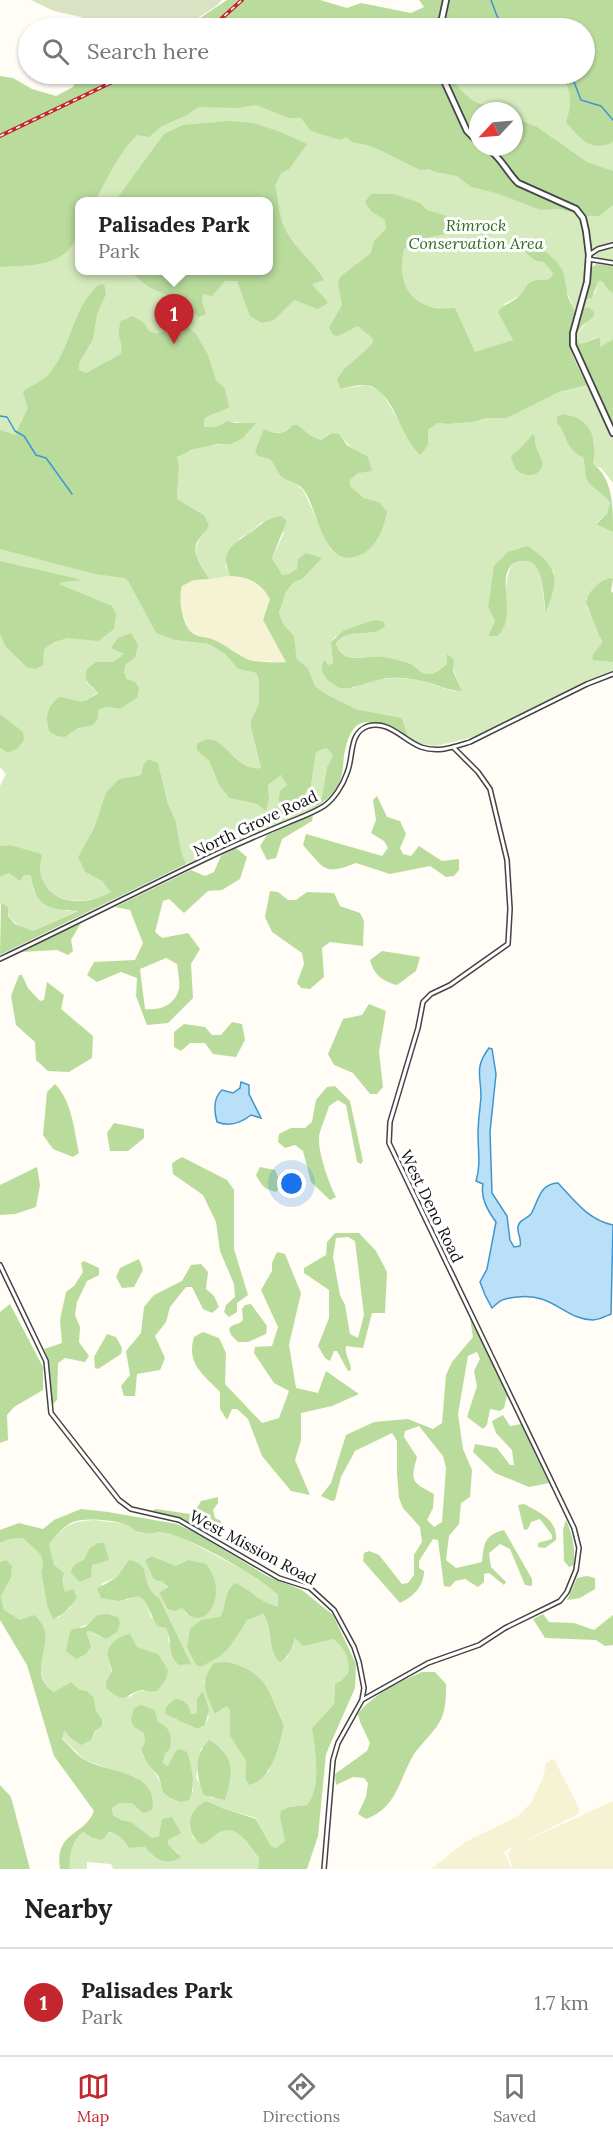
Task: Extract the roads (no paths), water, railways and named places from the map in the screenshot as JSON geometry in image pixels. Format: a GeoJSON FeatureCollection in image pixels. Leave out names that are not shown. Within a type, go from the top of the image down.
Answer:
{"type":"FeatureCollection","features":[{"type":"Feature","properties":{"kind":"street"},"geometry":{"type":"LineString","coordinates":[[442,18],[446,0]]}},
{"type":"Feature","properties":{"kind":"street"},"geometry":{"type":"LineString","coordinates":[[446,84],[469,133]]}},
{"type":"Feature","properties":{"kind":"street"},"geometry":{"type":"LineString","coordinates":[[497,156],[518,183],[576,209],[583,218],[589,257],[587,282],[573,333],[573,345],[613,433]]}},
{"type":"Feature","properties":{"kind":"street"},"geometry":{"type":"LineString","coordinates":[[589,257],[598,249],[613,245]]}},
{"type":"Feature","properties":{"kind":"street"},"geometry":{"type":"LineString","coordinates":[[589,257],[613,263]]}},
{"type":"Feature","properties":{"kind":"street","name":"North Grove Road"},"geometry":{"type":"LineString","coordinates":[[0,959],[214,855],[326,805],[342,785],[348,772],[355,736],[369,726],[386,727],[422,747],[441,749],[453,747],[479,738],[587,684],[613,674]]}},
{"type":"Feature","properties":{"kind":"street","name":"West Deno Road"},"geometry":{"type":"LineString","coordinates":[[362,1700],[428,1663],[479,1645],[505,1628],[560,1601],[567,1592],[576,1570],[579,1548],[574,1528],[389,1143],[390,1122],[418,1028],[423,1002],[431,994],[450,985],[508,944],[510,909],[507,860],[489,789],[478,772],[453,747]]}},
{"type":"Feature","properties":{"kind":"street","name":"West Mission Road"},"geometry":{"type":"LineString","coordinates":[[0,1265],[46,1361],[51,1413],[119,1500],[131,1509],[179,1520],[279,1578],[310,1588],[334,1610],[354,1647],[363,1676],[362,1700]]}},
{"type":"Feature","properties":{"kind":"street"},"geometry":{"type":"LineString","coordinates":[[324,1869],[333,1760],[338,1743],[362,1700]]}},
{"type":"Feature","properties":{"kind":"water"},"geometry":{"type":"Polygon","coordinates":[[[489,1048],[492,1049],[496,1074],[490,1132],[492,1193],[507,1216],[510,1240],[514,1247],[520,1246],[519,1223],[531,1214],[543,1190],[547,1186],[558,1183],[589,1214],[613,1225],[611,1314],[600,1319],[583,1319],[574,1316],[540,1298],[506,1299],[492,1308],[485,1295],[480,1282],[487,1269],[496,1222],[484,1199],[483,1184],[476,1181],[479,1164],[478,1129],[481,1097],[479,1072],[481,1061],[489,1048]]]}},
{"type":"Feature","properties":{"kind":"water"},"geometry":{"type":"Polygon","coordinates":[[[241,1082],[249,1085],[249,1094],[261,1118],[251,1115],[235,1123],[217,1122],[215,1105],[219,1093],[222,1090],[233,1093],[240,1088],[241,1082]]]}},
{"type":"Feature","properties":{"kind":"waterway"},"geometry":{"type":"LineString","coordinates":[[491,0],[498,18]]}},
{"type":"Feature","properties":{"kind":"waterway"},"geometry":{"type":"LineString","coordinates":[[575,84],[581,100],[601,106],[613,120]]}},
{"type":"Feature","properties":{"kind":"waterway"},"geometry":{"type":"LineString","coordinates":[[0,416],[7,417],[15,431],[24,436],[36,455],[46,458],[72,494]]}},
{"type":"Feature","properties":{"kind":"railway"},"geometry":{"type":"LineString","coordinates":[[222,18],[242,0]]}},
{"type":"Feature","properties":{"kind":"railway"},"geometry":{"type":"LineString","coordinates":[[0,136],[108,84]]}},
{"type":"Feature","properties":{"kind":"place","name":"Palisades Park"},"geometry":{"type":"Point","coordinates":[174,344]}},
{"type":"Feature","properties":{"kind":"park label","name":"Rimrock Conservation Area"},"geometry":{"type":"Point","coordinates":[476,234]}}]}
